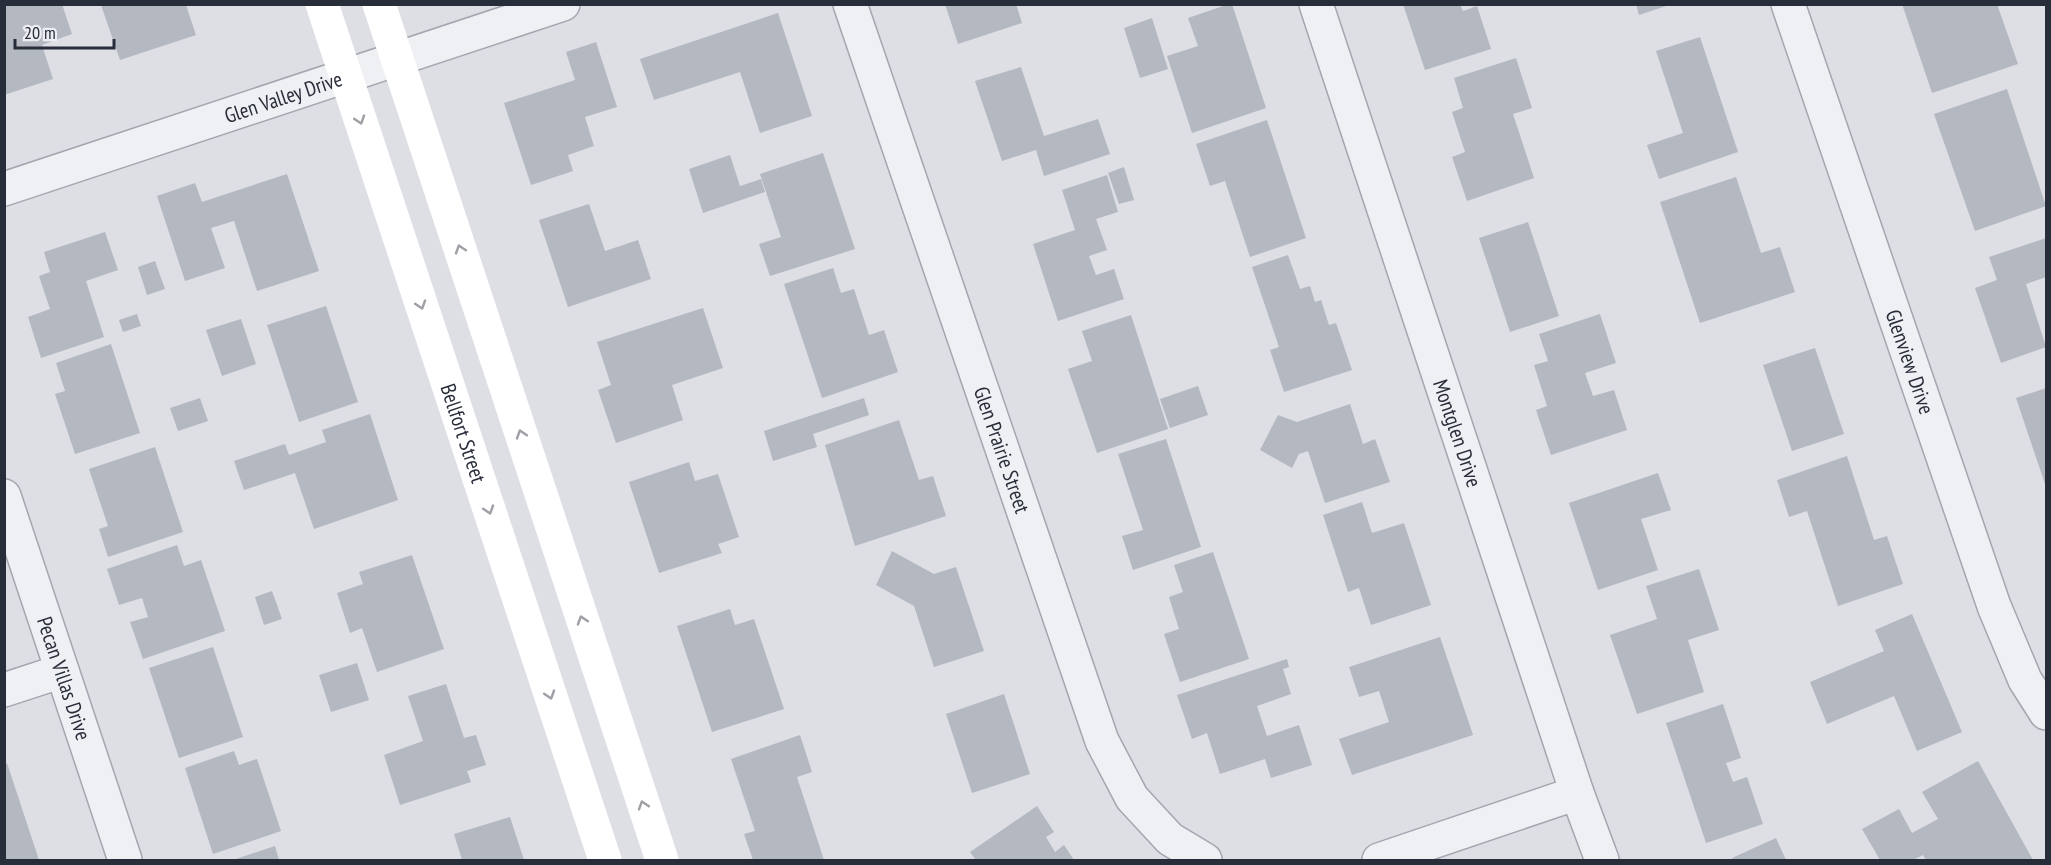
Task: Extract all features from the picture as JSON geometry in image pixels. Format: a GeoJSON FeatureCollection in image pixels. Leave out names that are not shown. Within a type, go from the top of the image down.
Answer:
{"type":"FeatureCollection","features":[{"type":"Feature","properties":{"kind":"main road","name":"Bellfort Street"},"geometry":{"type":"LineString","coordinates":[[322,4],[605,861]]}},
{"type":"Feature","properties":{"kind":"main road"},"geometry":{"type":"LineString","coordinates":[[379,4],[662,861]]}},
{"type":"Feature","properties":{"kind":"street","name":"Glen Valley Drive"},"geometry":{"type":"LineString","coordinates":[[4,189],[563,4]]}},
{"type":"Feature","properties":{"kind":"street","name":"Glen Prairie Street"},"geometry":{"type":"LineString","coordinates":[[850,4],[1102,741],[1132,798],[1170,839],[1205,861]]}},
{"type":"Feature","properties":{"kind":"street","name":"Montglen Drive"},"geometry":{"type":"LineString","coordinates":[[1316,4],[1577,793],[1602,861]]}},
{"type":"Feature","properties":{"kind":"street","name":"Glenview Drive"},"geometry":{"type":"LineString","coordinates":[[1788,4],[1994,606],[2025,680],[2046,713]]}},
{"type":"Feature","properties":{"kind":"street","name":"Pecan Villas Drive"},"geometry":{"type":"LineString","coordinates":[[4,496],[125,861]]}},
{"type":"Feature","properties":{"kind":"street"},"geometry":{"type":"LineString","coordinates":[[4,690],[62,671]]}},
{"type":"Feature","properties":{"kind":"street"},"geometry":{"type":"LineString","coordinates":[[1379,861],[1577,793]]}},
{"type":"Feature","properties":{"kind":"building"},"geometry":{"type":"Polygon","coordinates":[[[4,4],[62,4],[72,34],[42,45],[53,79],[4,95],[4,4]]]}},
{"type":"Feature","properties":{"kind":"building"},"geometry":{"type":"Polygon","coordinates":[[[945,4],[1016,4],[1022,23],[958,44],[945,4]]]}},
{"type":"Feature","properties":{"kind":"building"},"geometry":{"type":"Polygon","coordinates":[[[1232,4],[1266,108],[1192,133],[1167,56],[1198,46],[1188,18],[1232,4]]]}},
{"type":"Feature","properties":{"kind":"building"},"geometry":{"type":"Polygon","coordinates":[[[1403,4],[1460,4],[1463,11],[1477,6],[1491,49],[1425,70],[1403,4]]]}},
{"type":"Feature","properties":{"kind":"building"},"geometry":{"type":"Polygon","coordinates":[[[1636,4],[1669,4],[1669,5],[1639,15],[1636,4]]]}},
{"type":"Feature","properties":{"kind":"building"},"geometry":{"type":"Polygon","coordinates":[[[1902,4],[1997,4],[2018,64],[1932,93],[1902,4]]]}},
{"type":"Feature","properties":{"kind":"building"},"geometry":{"type":"Polygon","coordinates":[[[101,5],[186,5],[196,35],[120,60],[101,5]]]}},
{"type":"Feature","properties":{"kind":"building"},"geometry":{"type":"Polygon","coordinates":[[[778,13],[812,116],[760,133],[740,72],[654,100],[640,59],[778,13]]]}},
{"type":"Feature","properties":{"kind":"building"},"geometry":{"type":"Polygon","coordinates":[[[1152,18],[1168,69],[1140,78],[1124,28],[1152,18]]]}},
{"type":"Feature","properties":{"kind":"building"},"geometry":{"type":"Polygon","coordinates":[[[1700,37],[1738,152],[1659,179],[1647,145],[1683,133],[1656,51],[1700,37]]]}},
{"type":"Feature","properties":{"kind":"building"},"geometry":{"type":"Polygon","coordinates":[[[596,42],[617,107],[585,117],[594,146],[568,155],[573,171],[531,185],[504,103],[575,80],[566,52],[596,42]]]}},
{"type":"Feature","properties":{"kind":"building"},"geometry":{"type":"Polygon","coordinates":[[[1516,58],[1532,108],[1513,114],[1534,178],[1467,201],[1452,157],[1465,152],[1452,112],[1463,108],[1454,78],[1516,58]]]}},
{"type":"Feature","properties":{"kind":"building"},"geometry":{"type":"Polygon","coordinates":[[[1021,67],[1044,136],[1098,119],[1110,154],[1044,176],[1036,150],[1002,161],[975,81],[1021,67]]]}},
{"type":"Feature","properties":{"kind":"building"},"geometry":{"type":"Polygon","coordinates":[[[2007,89],[2046,206],[1975,231],[1934,114],[2007,89]]]}},
{"type":"Feature","properties":{"kind":"building"},"geometry":{"type":"Polygon","coordinates":[[[1267,120],[1306,238],[1250,257],[1225,181],[1210,186],[1196,144],[1267,120]]]}},
{"type":"Feature","properties":{"kind":"building"},"geometry":{"type":"Polygon","coordinates":[[[823,153],[855,249],[770,276],[759,244],[781,237],[760,174],[823,153]]]}},
{"type":"Feature","properties":{"kind":"building"},"geometry":{"type":"Polygon","coordinates":[[[730,155],[740,186],[761,179],[765,192],[703,213],[689,169],[730,155]]]}},
{"type":"Feature","properties":{"kind":"building"},"geometry":{"type":"Polygon","coordinates":[[[1124,167],[1134,200],[1119,204],[1108,173],[1124,167]]]}},
{"type":"Feature","properties":{"kind":"building"},"geometry":{"type":"Polygon","coordinates":[[[287,174],[319,271],[257,291],[234,221],[211,228],[225,268],[185,281],[157,196],[195,183],[202,202],[287,174]]]}},
{"type":"Feature","properties":{"kind":"building"},"geometry":{"type":"Polygon","coordinates":[[[1107,175],[1118,212],[1096,219],[1107,250],[1089,256],[1096,275],[1114,269],[1124,299],[1058,321],[1033,244],[1075,230],[1062,190],[1107,175]]]}},
{"type":"Feature","properties":{"kind":"building"},"geometry":{"type":"Polygon","coordinates":[[[1736,177],[1761,253],[1780,247],[1795,292],[1700,323],[1660,202],[1736,177]]]}},
{"type":"Feature","properties":{"kind":"building"},"geometry":{"type":"Polygon","coordinates":[[[589,204],[605,251],[638,240],[651,279],[568,307],[539,220],[589,204]]]}},
{"type":"Feature","properties":{"kind":"building"},"geometry":{"type":"Polygon","coordinates":[[[1528,222],[1559,316],[1510,332],[1479,238],[1528,222]]]}},
{"type":"Feature","properties":{"kind":"building"},"geometry":{"type":"Polygon","coordinates":[[[105,232],[118,270],[86,281],[104,337],[41,358],[28,317],[50,309],[39,276],[50,272],[44,252],[105,232]]]}},
{"type":"Feature","properties":{"kind":"building"},"geometry":{"type":"Polygon","coordinates":[[[2046,238],[2046,277],[2026,284],[2046,347],[2001,363],[1975,288],[1997,280],[1989,257],[2046,238]]]}},
{"type":"Feature","properties":{"kind":"building"},"geometry":{"type":"Polygon","coordinates":[[[1288,255],[1300,289],[1310,286],[1315,302],[1321,300],[1329,325],[1336,323],[1352,370],[1284,392],[1270,350],[1279,347],[1252,267],[1288,255]]]}},
{"type":"Feature","properties":{"kind":"building"},"geometry":{"type":"Polygon","coordinates":[[[155,261],[165,289],[147,295],[138,267],[155,261]]]}},
{"type":"Feature","properties":{"kind":"building"},"geometry":{"type":"Polygon","coordinates":[[[833,268],[841,293],[854,289],[869,335],[884,330],[898,372],[822,398],[784,284],[833,268]]]}},
{"type":"Feature","properties":{"kind":"building"},"geometry":{"type":"Polygon","coordinates":[[[326,306],[358,402],[299,422],[267,325],[326,306]]]}},
{"type":"Feature","properties":{"kind":"building"},"geometry":{"type":"Polygon","coordinates":[[[703,308],[723,368],[672,385],[683,420],[616,443],[598,390],[611,385],[597,342],[703,308]]]}},
{"type":"Feature","properties":{"kind":"building"},"geometry":{"type":"Polygon","coordinates":[[[137,314],[141,326],[123,332],[119,320],[137,314]]]}},
{"type":"Feature","properties":{"kind":"building"},"geometry":{"type":"Polygon","coordinates":[[[1600,314],[1616,363],[1585,373],[1593,396],[1614,390],[1627,430],[1551,455],[1536,410],[1547,406],[1534,365],[1548,361],[1539,334],[1600,314]]]}},
{"type":"Feature","properties":{"kind":"building"},"geometry":{"type":"Polygon","coordinates":[[[1131,315],[1168,429],[1097,453],[1068,369],[1092,361],[1082,331],[1131,315]]]}},
{"type":"Feature","properties":{"kind":"building"},"geometry":{"type":"Polygon","coordinates":[[[241,319],[256,364],[222,376],[206,330],[241,319]]]}},
{"type":"Feature","properties":{"kind":"building"},"geometry":{"type":"Polygon","coordinates":[[[111,344],[140,433],[75,454],[55,394],[65,391],[56,363],[111,344]]]}},
{"type":"Feature","properties":{"kind":"building"},"geometry":{"type":"Polygon","coordinates":[[[1815,348],[1844,434],[1792,451],[1763,365],[1815,348]]]}},
{"type":"Feature","properties":{"kind":"building"},"geometry":{"type":"Polygon","coordinates":[[[1198,386],[1208,415],[1170,428],[1160,399],[1198,386]]]}},
{"type":"Feature","properties":{"kind":"building"},"geometry":{"type":"Polygon","coordinates":[[[2046,388],[2046,487],[2016,398],[2046,388]]]}},
{"type":"Feature","properties":{"kind":"building"},"geometry":{"type":"Polygon","coordinates":[[[200,398],[208,421],[178,431],[170,408],[200,398]]]}},
{"type":"Feature","properties":{"kind":"building"},"geometry":{"type":"Polygon","coordinates":[[[864,398],[869,415],[813,434],[817,447],[773,461],[764,431],[864,398]]]}},
{"type":"Feature","properties":{"kind":"building"},"geometry":{"type":"Polygon","coordinates":[[[1350,404],[1363,444],[1375,439],[1390,482],[1325,503],[1308,451],[1299,454],[1292,468],[1260,450],[1278,415],[1297,422],[1350,404]]]}},
{"type":"Feature","properties":{"kind":"building"},"geometry":{"type":"Polygon","coordinates":[[[370,414],[398,500],[314,529],[295,473],[244,490],[234,461],[285,444],[289,455],[326,442],[322,430],[370,414]]]}},
{"type":"Feature","properties":{"kind":"building"},"geometry":{"type":"Polygon","coordinates":[[[899,420],[919,480],[933,476],[946,516],[855,546],[825,445],[899,420]]]}},
{"type":"Feature","properties":{"kind":"building"},"geometry":{"type":"Polygon","coordinates":[[[1166,439],[1201,547],[1133,570],[1122,536],[1143,530],[1118,454],[1166,439]]]}},
{"type":"Feature","properties":{"kind":"building"},"geometry":{"type":"Polygon","coordinates":[[[155,447],[183,532],[108,557],[99,529],[108,526],[89,469],[155,447]]]}},
{"type":"Feature","properties":{"kind":"building"},"geometry":{"type":"Polygon","coordinates":[[[1847,456],[1874,540],[1887,536],[1903,584],[1838,606],[1807,511],[1789,517],[1777,480],[1847,456]]]}},
{"type":"Feature","properties":{"kind":"building"},"geometry":{"type":"Polygon","coordinates":[[[689,462],[695,481],[718,474],[739,537],[718,544],[722,553],[659,573],[629,482],[689,462]]]}},
{"type":"Feature","properties":{"kind":"building"},"geometry":{"type":"Polygon","coordinates":[[[1658,473],[1671,510],[1641,519],[1658,570],[1598,590],[1569,503],[1658,473]]]}},
{"type":"Feature","properties":{"kind":"building"},"geometry":{"type":"Polygon","coordinates":[[[1362,502],[1372,533],[1404,523],[1431,605],[1371,625],[1359,588],[1348,592],[1323,515],[1362,502]]]}},
{"type":"Feature","properties":{"kind":"building"},"geometry":{"type":"Polygon","coordinates":[[[177,545],[184,566],[201,560],[225,631],[143,659],[130,622],[148,617],[142,598],[119,605],[107,569],[177,545]]]}},
{"type":"Feature","properties":{"kind":"building"},"geometry":{"type":"Polygon","coordinates":[[[892,551],[934,574],[956,567],[984,651],[934,667],[914,606],[876,585],[892,551]]]}},
{"type":"Feature","properties":{"kind":"building"},"geometry":{"type":"Polygon","coordinates":[[[1213,552],[1249,659],[1180,682],[1164,634],[1179,629],[1169,597],[1183,592],[1174,565],[1213,552]]]}},
{"type":"Feature","properties":{"kind":"building"},"geometry":{"type":"Polygon","coordinates":[[[412,555],[444,649],[377,672],[362,628],[350,633],[337,593],[363,584],[359,572],[412,555]]]}},
{"type":"Feature","properties":{"kind":"building"},"geometry":{"type":"Polygon","coordinates":[[[1699,569],[1719,630],[1688,640],[1704,692],[1637,714],[1610,635],[1657,619],[1646,586],[1699,569]]]}},
{"type":"Feature","properties":{"kind":"building"},"geometry":{"type":"Polygon","coordinates":[[[272,591],[282,619],[264,625],[255,597],[272,591]]]}},
{"type":"Feature","properties":{"kind":"building"},"geometry":{"type":"Polygon","coordinates":[[[730,609],[735,625],[754,619],[784,709],[712,732],[677,626],[730,609]]]}},
{"type":"Feature","properties":{"kind":"building"},"geometry":{"type":"Polygon","coordinates":[[[1912,614],[1962,732],[1917,751],[1894,696],[1827,724],[1810,682],[1884,651],[1875,630],[1912,614]]]}},
{"type":"Feature","properties":{"kind":"building"},"geometry":{"type":"Polygon","coordinates":[[[1440,637],[1473,735],[1352,775],[1339,739],[1389,722],[1379,691],[1359,697],[1349,667],[1440,637]]]}},
{"type":"Feature","properties":{"kind":"building"},"geometry":{"type":"Polygon","coordinates":[[[213,647],[243,737],[179,758],[149,668],[213,647]]]}},
{"type":"Feature","properties":{"kind":"building"},"geometry":{"type":"Polygon","coordinates":[[[1287,659],[1289,667],[1283,669],[1291,694],[1257,706],[1267,736],[1299,725],[1312,765],[1271,778],[1265,759],[1220,774],[1207,733],[1192,739],[1177,695],[1287,659]]]}},
{"type":"Feature","properties":{"kind":"building"},"geometry":{"type":"Polygon","coordinates":[[[357,663],[369,700],[331,712],[319,675],[357,663]]]}},
{"type":"Feature","properties":{"kind":"building"},"geometry":{"type":"Polygon","coordinates":[[[446,684],[464,738],[476,735],[486,765],[467,771],[471,782],[400,805],[384,755],[423,741],[408,696],[446,684]]]}},
{"type":"Feature","properties":{"kind":"building"},"geometry":{"type":"Polygon","coordinates":[[[1004,694],[1030,774],[972,793],[946,714],[1004,694]]]}},
{"type":"Feature","properties":{"kind":"building"},"geometry":{"type":"Polygon","coordinates":[[[1723,704],[1741,758],[1726,763],[1733,782],[1747,777],[1763,824],[1706,843],[1666,723],[1723,704]]]}},
{"type":"Feature","properties":{"kind":"building"},"geometry":{"type":"Polygon","coordinates":[[[800,735],[812,772],[797,777],[824,860],[753,860],[744,834],[755,831],[731,759],[800,735]]]}},
{"type":"Feature","properties":{"kind":"building"},"geometry":{"type":"Polygon","coordinates":[[[234,751],[239,765],[257,759],[281,831],[213,854],[185,768],[234,751]]]}},
{"type":"Feature","properties":{"kind":"building"},"geometry":{"type":"Polygon","coordinates":[[[1978,761],[2033,860],[1926,860],[1923,855],[1913,860],[1880,860],[1862,829],[1899,809],[1912,833],[1938,819],[1922,792],[1978,761]]]}},
{"type":"Feature","properties":{"kind":"building"},"geometry":{"type":"Polygon","coordinates":[[[7,763],[39,860],[4,860],[4,764],[7,763]]]}},
{"type":"Feature","properties":{"kind":"building"},"geometry":{"type":"Polygon","coordinates":[[[1037,806],[1054,832],[1046,837],[1055,852],[1064,845],[1074,860],[976,860],[970,852],[1037,806]]]}},
{"type":"Feature","properties":{"kind":"building"},"geometry":{"type":"Polygon","coordinates":[[[510,817],[524,860],[462,860],[454,834],[510,817]]]}},
{"type":"Feature","properties":{"kind":"building"},"geometry":{"type":"Polygon","coordinates":[[[1776,838],[1786,860],[1733,860],[1732,858],[1776,838]]]}},
{"type":"Feature","properties":{"kind":"building"},"geometry":{"type":"Polygon","coordinates":[[[275,846],[279,860],[233,860],[275,846]]]}}]}
